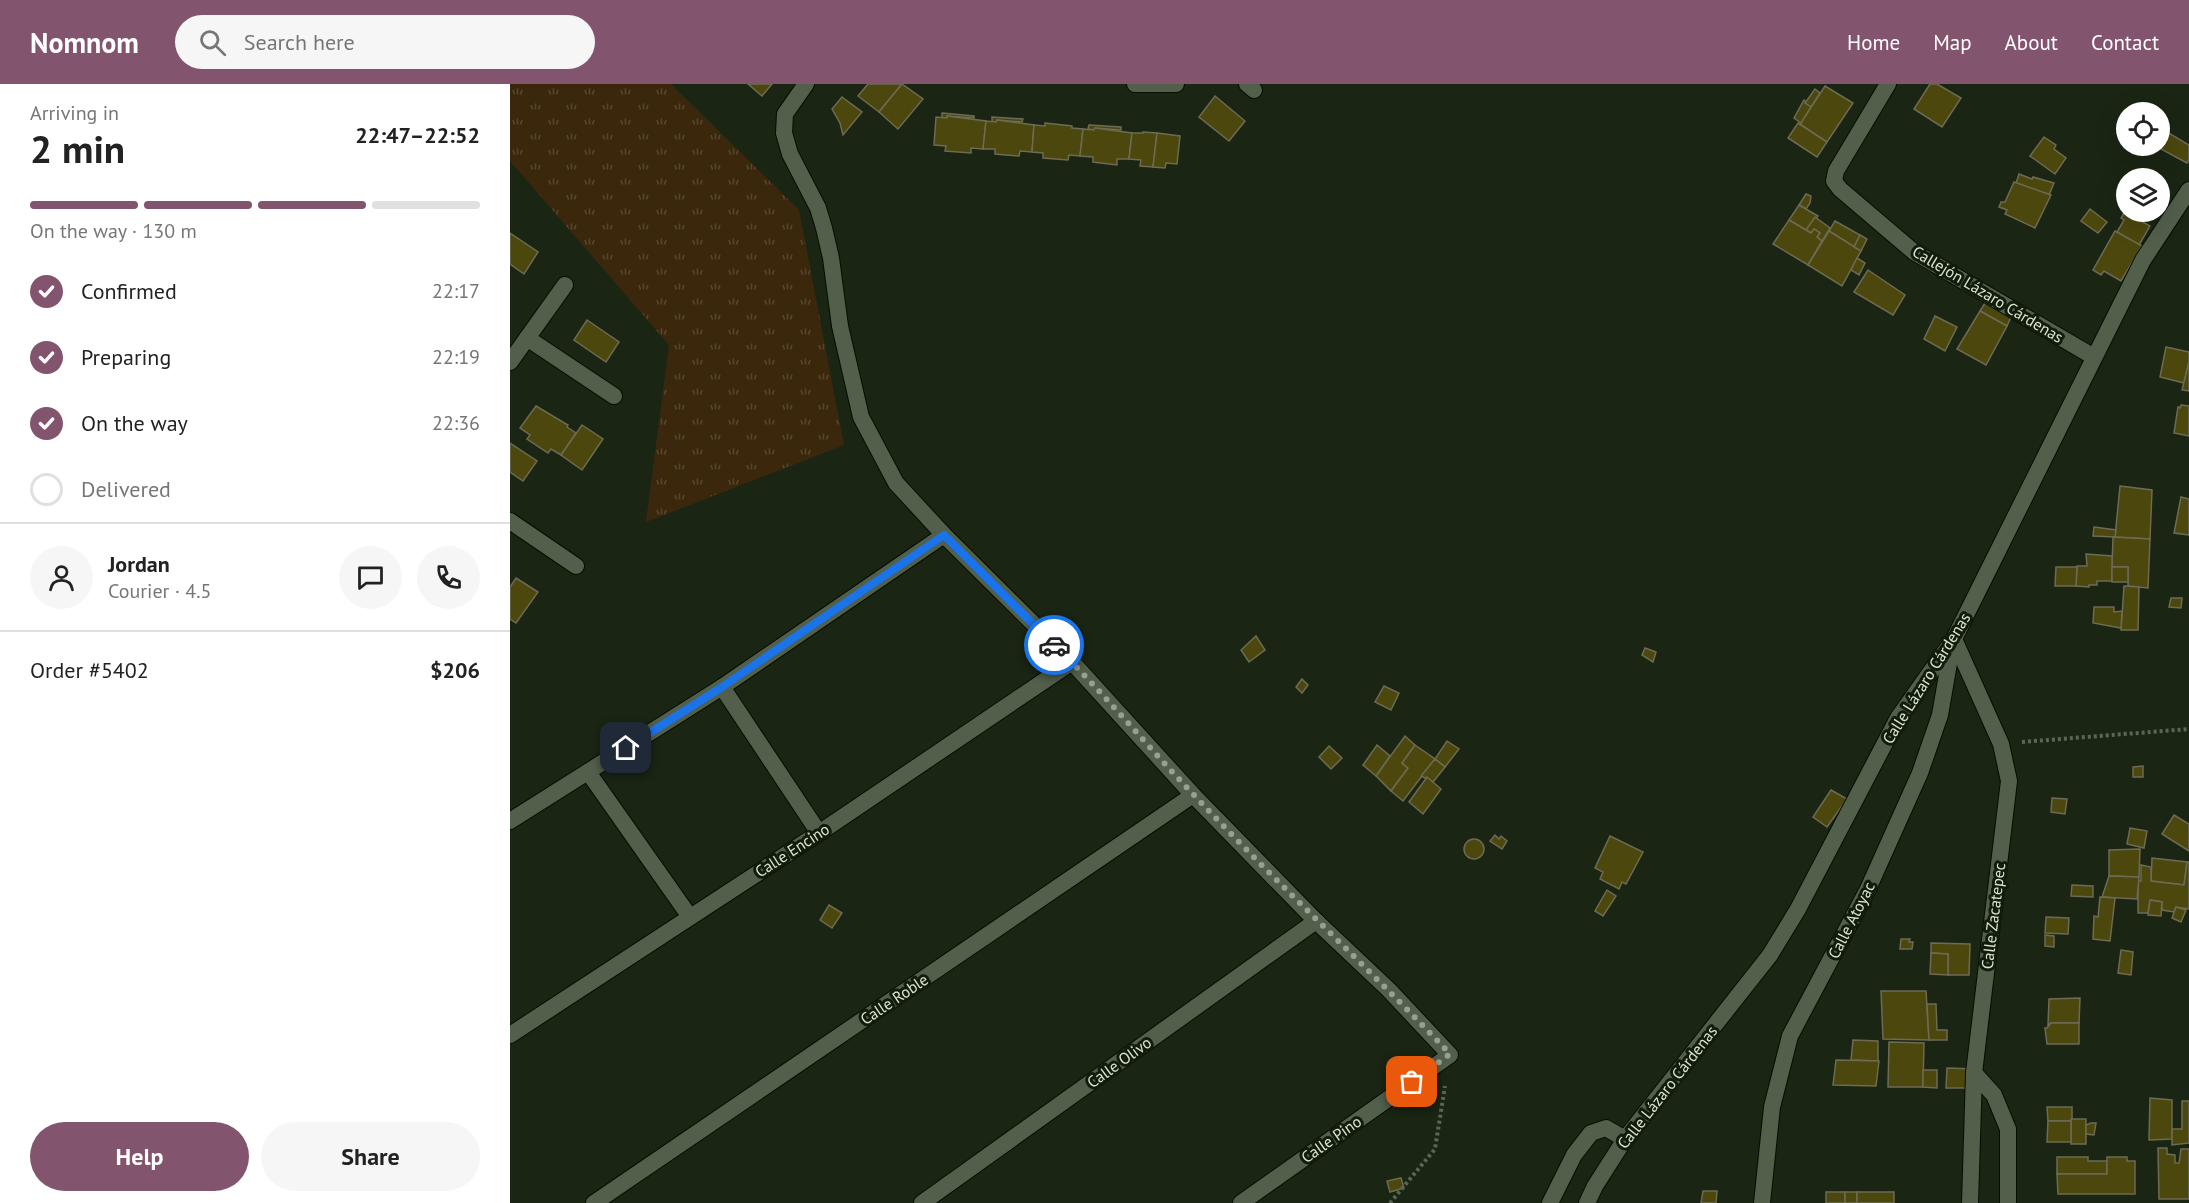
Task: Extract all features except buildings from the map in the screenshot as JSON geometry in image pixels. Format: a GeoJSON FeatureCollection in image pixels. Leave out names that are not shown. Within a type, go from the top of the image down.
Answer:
{"type":"FeatureCollection","features":[{"type":"Feature","properties":{"kind":"street"},"geometry":{"type":"LineString","coordinates":[[806,84],[785,114],[784,134],[790,154],[818,208],[824,228],[831,258],[840,326],[861,417],[896,483],[944,535],[1072,662],[1193,795],[1450,1054]]}},
{"type":"Feature","properties":{"kind":"street"},"geometry":{"type":"LineString","coordinates":[[1135,84],[1176,84]]}},
{"type":"Feature","properties":{"kind":"street","name":"Callejón Lázaro Cárdenas"},"geometry":{"type":"LineString","coordinates":[[1888,84],[1836,171],[1834,180],[1840,189],[1914,252],[2094,357]]}},
{"type":"Feature","properties":{"kind":"street","name":"Calle Lázaro Cárdenas"},"geometry":{"type":"LineString","coordinates":[[1587,1203],[1625,1138],[1770,955],[1798,909],[1898,718],[1954,639],[2143,260],[2189,190]]}},
{"type":"Feature","properties":{"kind":"street"},"geometry":{"type":"LineString","coordinates":[[510,362],[565,285]]}},
{"type":"Feature","properties":{"kind":"street"},"geometry":{"type":"LineString","coordinates":[[527,338],[614,396]]}},
{"type":"Feature","properties":{"kind":"street"},"geometry":{"type":"LineString","coordinates":[[510,521],[576,566]]}},
{"type":"Feature","properties":{"kind":"street"},"geometry":{"type":"LineString","coordinates":[[510,820],[722,687],[944,535]]}},
{"type":"Feature","properties":{"kind":"street","name":"Calle Zacatepec"},"geometry":{"type":"LineString","coordinates":[[1954,639],[2001,744],[2009,782],[1974,1073],[1970,1203]]}},
{"type":"Feature","properties":{"kind":"street","name":"Calle Atoyac"},"geometry":{"type":"LineString","coordinates":[[1762,1203],[1772,1107],[1790,1036],[1868,889],[1920,773],[1940,715],[1954,639]]}},
{"type":"Feature","properties":{"kind":"street","name":"Calle Encino"},"geometry":{"type":"LineString","coordinates":[[510,1035],[819,833],[1072,662]]}},
{"type":"Feature","properties":{"kind":"street"},"geometry":{"type":"LineString","coordinates":[[722,687],[819,833]]}},
{"type":"Feature","properties":{"kind":"street"},"geometry":{"type":"LineString","coordinates":[[588,772],[690,917]]}},
{"type":"Feature","properties":{"kind":"street","name":"Calle Roble"},"geometry":{"type":"LineString","coordinates":[[594,1203],[1193,795]]}},
{"type":"Feature","properties":{"kind":"street","name":"Calle Olivo"},"geometry":{"type":"LineString","coordinates":[[922,1203],[1316,921]]}},
{"type":"Feature","properties":{"kind":"street","name":"Calle Pino"},"geometry":{"type":"LineString","coordinates":[[1241,1203],[1450,1054]]}},
{"type":"Feature","properties":{"kind":"street"},"geometry":{"type":"LineString","coordinates":[[1974,1073],[1994,1095],[2008,1129],[2008,1203]]}},
{"type":"Feature","properties":{"kind":"street"},"geometry":{"type":"LineString","coordinates":[[1550,1203],[1574,1155],[1592,1133],[1606,1128],[1625,1138]]}},
{"type":"Feature","properties":{"kind":"path"},"geometry":{"type":"LineString","coordinates":[[2001,744],[2189,729]]}},
{"type":"Feature","properties":{"kind":"path"},"geometry":{"type":"LineString","coordinates":[[1390,1203],[1435,1149],[1450,1054]]}},
{"type":"Feature","properties":{"kind":"green space"},"geometry":{"type":"Polygon","coordinates":[[[510,84],[671,84],[799,210],[844,445],[646,522],[669,345],[510,161],[510,84]]]}},
{"type":"Feature","properties":{"kind":"way so far"},"geometry":{"type":"LineString","coordinates":[[1054,645],[1193,795],[1450,1054],[1412,1082]]}},
{"type":"Feature","properties":{"kind":"route"},"geometry":{"type":"LineString","coordinates":[[626,748],[722,687],[944,535],[1054,645]]}}]}
